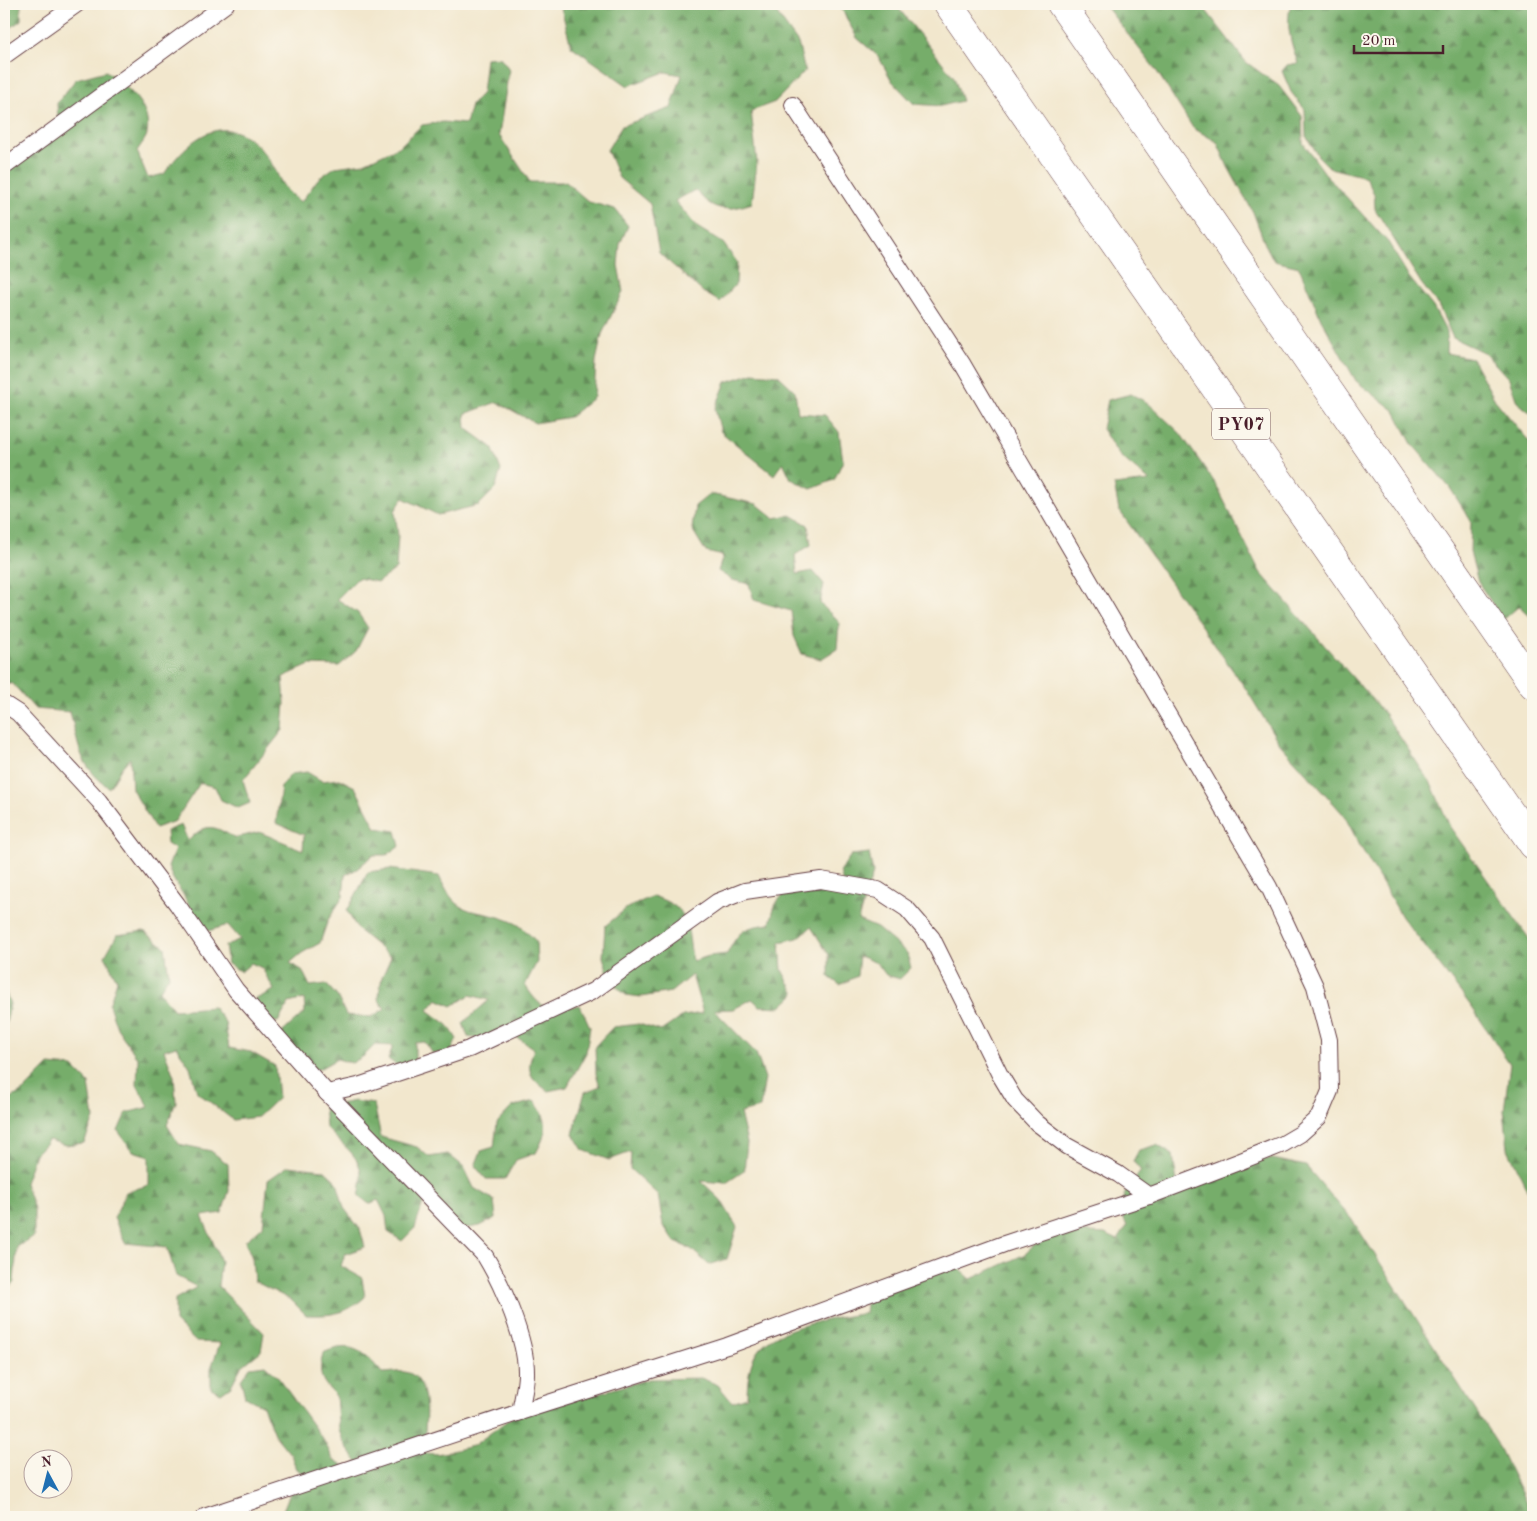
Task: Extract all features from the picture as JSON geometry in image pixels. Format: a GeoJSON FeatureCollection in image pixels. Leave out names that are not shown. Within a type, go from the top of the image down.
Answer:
{"type":"FeatureCollection","features":[{"type":"Feature","properties":{"kind":"highway","name":"PY07"},"geometry":{"type":"LineString","coordinates":[[948,4],[1533,845]]}},
{"type":"Feature","properties":{"kind":"highway"},"geometry":{"type":"LineString","coordinates":[[1061,4],[1533,684]]}},
{"type":"Feature","properties":{"kind":"lane"},"geometry":{"type":"LineString","coordinates":[[4,56],[77,4]]}},
{"type":"Feature","properties":{"kind":"lane"},"geometry":{"type":"LineString","coordinates":[[4,167],[226,4]]}},
{"type":"Feature","properties":{"kind":"lane"},"geometry":{"type":"LineString","coordinates":[[204,1517],[520,1412],[727,1346],[1004,1244],[1149,1196],[1283,1144],[1300,1134],[1319,1117],[1330,1091],[1328,1040],[1315,986],[1269,887],[963,365],[793,105]]}},
{"type":"Feature","properties":{"kind":"lane"},"geometry":{"type":"LineString","coordinates":[[4,704],[18,713],[99,801],[177,904],[236,990],[327,1093],[485,1256],[499,1279],[520,1339],[526,1373],[520,1412]]}},
{"type":"Feature","properties":{"kind":"lane"},"geometry":{"type":"LineString","coordinates":[[327,1093],[358,1086],[469,1048],[593,990],[717,902],[746,891],[821,880],[878,890],[907,909],[932,938],[1000,1076],[1015,1100],[1037,1123],[1067,1146],[1118,1174],[1149,1196]]}},
{"type":"Feature","properties":{"kind":"green space"},"geometry":{"type":"Polygon","coordinates":[[[4,4],[21,4],[21,20],[4,33],[4,4]]]}},
{"type":"Feature","properties":{"kind":"green space"},"geometry":{"type":"Polygon","coordinates":[[[560,4],[770,4],[798,43],[805,71],[775,102],[751,111],[757,162],[752,203],[734,208],[720,208],[708,203],[695,190],[675,201],[697,227],[723,243],[737,262],[736,284],[720,302],[703,292],[659,253],[650,204],[619,178],[607,150],[622,126],[671,108],[682,75],[665,72],[628,86],[571,46],[560,4]]]}},
{"type":"Feature","properties":{"kind":"green space"},"geometry":{"type":"Polygon","coordinates":[[[839,4],[895,4],[954,77],[962,101],[941,106],[914,104],[892,81],[878,56],[857,38],[839,4]]]}},
{"type":"Feature","properties":{"kind":"green space"},"geometry":{"type":"Polygon","coordinates":[[[1104,4],[1201,4],[1246,62],[1279,86],[1302,116],[1303,143],[1327,176],[1388,242],[1409,277],[1433,307],[1447,333],[1446,353],[1472,358],[1495,400],[1533,446],[1533,619],[1519,606],[1503,620],[1478,582],[1470,552],[1471,521],[1450,488],[1412,444],[1395,411],[1356,381],[1321,319],[1299,267],[1274,261],[1265,244],[1253,212],[1228,167],[1217,142],[1193,128],[1156,70],[1104,4]]]}},
{"type":"Feature","properties":{"kind":"green space"},"geometry":{"type":"Polygon","coordinates":[[[1291,4],[1533,4],[1533,415],[1517,402],[1509,379],[1485,353],[1453,338],[1438,305],[1421,283],[1375,209],[1374,194],[1366,177],[1330,168],[1318,156],[1306,136],[1305,110],[1291,92],[1282,71],[1287,65],[1298,63],[1291,41],[1289,26],[1291,4]]]}},
{"type":"Feature","properties":{"kind":"green space"},"geometry":{"type":"Polygon","coordinates":[[[500,57],[509,69],[499,135],[530,182],[566,182],[589,202],[615,209],[628,226],[620,244],[618,265],[623,292],[602,334],[596,361],[594,397],[570,417],[535,423],[497,402],[465,414],[466,428],[492,447],[501,470],[495,489],[479,505],[438,515],[403,498],[395,511],[398,535],[396,569],[378,582],[358,578],[337,599],[358,613],[368,628],[356,651],[339,666],[310,665],[283,677],[285,703],[283,730],[243,780],[250,803],[238,808],[221,800],[215,787],[200,783],[175,821],[155,828],[132,789],[130,758],[109,788],[91,771],[86,763],[79,746],[70,712],[35,709],[13,684],[4,682],[4,637],[11,631],[4,622],[4,162],[58,122],[57,103],[76,79],[106,71],[136,97],[146,114],[147,134],[137,151],[148,178],[164,174],[175,159],[200,137],[212,131],[226,130],[239,133],[253,142],[272,164],[288,191],[301,202],[318,179],[335,167],[364,163],[400,146],[422,125],[443,122],[466,124],[471,105],[482,93],[486,58],[500,57]]]}},
{"type":"Feature","properties":{"kind":"green space"},"geometry":{"type":"Polygon","coordinates":[[[753,373],[778,375],[795,391],[798,413],[825,415],[839,432],[843,461],[834,480],[811,489],[791,479],[783,462],[774,475],[721,432],[715,409],[726,382],[753,373]]]}},
{"type":"Feature","properties":{"kind":"green space"},"geometry":{"type":"Polygon","coordinates":[[[1131,394],[1148,403],[1180,433],[1215,483],[1260,572],[1384,713],[1432,785],[1450,827],[1533,944],[1533,1201],[1508,1149],[1504,1110],[1510,1064],[1471,1006],[1402,917],[1344,815],[1279,743],[1246,689],[1119,510],[1114,485],[1150,481],[1119,455],[1102,429],[1108,400],[1131,394]]]}},
{"type":"Feature","properties":{"kind":"green space"},"geometry":{"type":"Polygon","coordinates":[[[710,494],[757,504],[774,518],[791,515],[808,525],[811,545],[795,555],[797,574],[813,571],[824,584],[820,603],[839,622],[837,649],[821,659],[802,654],[794,636],[791,611],[754,600],[749,584],[732,580],[718,571],[723,556],[706,552],[692,529],[695,506],[710,494]]]}},
{"type":"Feature","properties":{"kind":"green space"},"geometry":{"type":"Polygon","coordinates":[[[307,772],[322,781],[339,779],[355,787],[376,828],[396,831],[400,846],[387,855],[373,855],[357,869],[345,875],[343,897],[328,920],[320,943],[302,953],[290,963],[302,970],[310,986],[326,984],[337,996],[346,1015],[371,1017],[385,1009],[378,999],[382,977],[391,957],[358,930],[347,911],[368,872],[390,869],[439,876],[454,901],[462,907],[515,923],[536,941],[537,962],[525,985],[537,1001],[542,1005],[554,1008],[580,1005],[590,1027],[586,1053],[567,1087],[548,1091],[537,1082],[533,1078],[530,1069],[534,1049],[515,1036],[488,1040],[468,1037],[463,1023],[489,1000],[470,995],[452,1006],[437,999],[428,1010],[448,1025],[457,1039],[451,1052],[433,1054],[425,1042],[415,1043],[415,1063],[400,1068],[388,1059],[393,1046],[375,1045],[364,1056],[352,1063],[337,1059],[319,1069],[304,1071],[293,1055],[280,1055],[276,1038],[305,1012],[304,999],[289,1003],[278,1022],[258,1022],[256,999],[274,990],[262,968],[251,963],[241,972],[228,964],[225,946],[240,939],[228,925],[205,932],[202,928],[168,867],[175,849],[167,844],[166,831],[181,825],[188,841],[200,830],[211,827],[235,838],[259,832],[303,850],[304,835],[276,823],[281,787],[291,774],[307,772]]]}},
{"type":"Feature","properties":{"kind":"green space"},"geometry":{"type":"Polygon","coordinates":[[[869,853],[873,873],[858,920],[877,928],[907,953],[911,968],[900,979],[886,975],[877,963],[859,956],[857,976],[840,985],[829,977],[829,955],[811,927],[798,938],[780,942],[782,970],[795,994],[781,1007],[760,1006],[752,999],[734,1009],[714,1010],[756,1053],[765,1078],[760,1108],[740,1113],[747,1143],[744,1171],[726,1183],[701,1181],[721,1200],[737,1227],[727,1259],[709,1265],[691,1249],[675,1242],[663,1225],[658,1195],[630,1169],[631,1152],[609,1160],[583,1150],[573,1134],[585,1092],[600,1086],[596,1074],[595,1046],[613,1027],[639,1024],[661,1031],[683,1016],[703,1013],[692,975],[671,992],[641,997],[626,995],[611,982],[603,957],[605,926],[627,908],[653,896],[666,901],[682,913],[688,928],[693,961],[709,956],[727,954],[743,931],[748,928],[770,924],[777,901],[784,895],[796,888],[815,893],[844,888],[840,871],[851,855],[869,853]]]}},
{"type":"Feature","properties":{"kind":"green space"},"geometry":{"type":"Polygon","coordinates":[[[144,931],[165,947],[169,976],[159,991],[174,1010],[213,1007],[225,1022],[229,1048],[251,1052],[275,1066],[278,1098],[258,1117],[233,1120],[197,1092],[190,1067],[176,1046],[164,1050],[174,1076],[176,1102],[167,1125],[179,1144],[211,1151],[228,1164],[229,1191],[222,1213],[202,1216],[221,1261],[218,1286],[264,1333],[261,1351],[241,1367],[231,1386],[221,1393],[211,1388],[211,1368],[220,1343],[196,1342],[175,1322],[175,1299],[197,1287],[176,1276],[167,1247],[125,1243],[114,1218],[126,1192],[149,1185],[149,1156],[133,1151],[118,1131],[126,1113],[149,1107],[137,1085],[138,1059],[117,1028],[109,1005],[117,980],[105,956],[117,935],[144,931]]]}},
{"type":"Feature","properties":{"kind":"green space"},"geometry":{"type":"Polygon","coordinates":[[[4,988],[10,1004],[4,1033],[4,988]]]}},
{"type":"Feature","properties":{"kind":"green space"},"geometry":{"type":"Polygon","coordinates":[[[49,1065],[73,1067],[89,1083],[94,1119],[84,1143],[65,1145],[49,1140],[35,1154],[25,1183],[34,1209],[34,1236],[17,1247],[14,1282],[4,1297],[4,1102],[23,1091],[49,1065]]]}},
{"type":"Feature","properties":{"kind":"green space"},"geometry":{"type":"Polygon","coordinates":[[[354,1101],[374,1104],[381,1137],[417,1147],[429,1157],[448,1154],[464,1167],[474,1188],[494,1200],[496,1218],[480,1226],[462,1229],[423,1203],[415,1228],[402,1241],[388,1232],[386,1216],[378,1200],[369,1204],[359,1196],[361,1173],[355,1158],[326,1128],[324,1107],[354,1101]]]}},
{"type":"Feature","properties":{"kind":"green space"},"geometry":{"type":"Polygon","coordinates":[[[534,1101],[543,1114],[546,1126],[536,1153],[516,1160],[505,1179],[486,1179],[475,1166],[481,1151],[494,1147],[497,1123],[512,1107],[534,1101]]]}},
{"type":"Feature","properties":{"kind":"green space"},"geometry":{"type":"Polygon","coordinates":[[[1157,1145],[1173,1155],[1179,1196],[1192,1183],[1253,1160],[1273,1159],[1306,1166],[1353,1221],[1498,1445],[1533,1517],[259,1517],[282,1513],[290,1493],[309,1480],[296,1468],[291,1455],[274,1434],[263,1406],[245,1397],[241,1380],[250,1367],[265,1365],[277,1376],[324,1441],[333,1459],[349,1469],[358,1462],[342,1439],[338,1425],[336,1396],[327,1386],[321,1372],[323,1353],[333,1349],[349,1348],[356,1350],[369,1359],[382,1373],[405,1372],[414,1376],[421,1384],[426,1407],[423,1453],[438,1454],[473,1446],[512,1417],[649,1379],[701,1378],[718,1385],[732,1402],[747,1397],[752,1362],[757,1352],[766,1343],[777,1335],[791,1329],[865,1313],[871,1288],[877,1281],[892,1273],[913,1267],[945,1264],[957,1267],[971,1279],[1025,1254],[1047,1234],[1063,1231],[1105,1234],[1118,1240],[1127,1226],[1122,1210],[1124,1197],[1141,1171],[1133,1161],[1139,1150],[1157,1145]]]}},
{"type":"Feature","properties":{"kind":"green space"},"geometry":{"type":"Polygon","coordinates":[[[288,1166],[324,1170],[337,1182],[344,1208],[360,1229],[365,1247],[345,1254],[341,1266],[362,1278],[365,1297],[351,1307],[337,1313],[306,1315],[291,1300],[254,1281],[252,1258],[245,1241],[263,1226],[268,1180],[288,1166]]]}}]}
